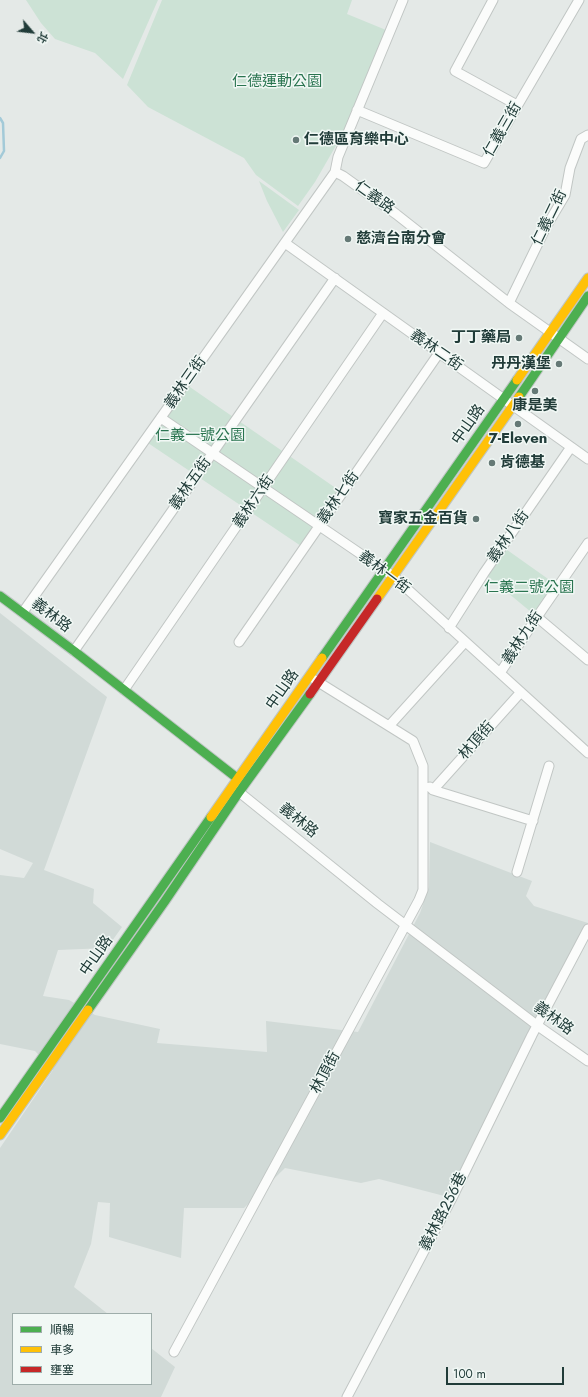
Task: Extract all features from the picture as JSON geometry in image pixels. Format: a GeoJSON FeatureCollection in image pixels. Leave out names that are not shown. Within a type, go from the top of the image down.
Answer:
{"type":"FeatureCollection","features":[{"type":"Feature","properties":{"kind":"main road","name":"中山路"},"geometry":{"type":"LineString","coordinates":[[0,1118],[588,278]]}},
{"type":"Feature","properties":{"kind":"main road","name":"中山路"},"geometry":{"type":"LineString","coordinates":[[0,1135],[156,914],[239,792],[319,682],[588,296]]}},
{"type":"Feature","properties":{"kind":"main road","name":"義林路"},"geometry":{"type":"LineString","coordinates":[[0,596],[23,612],[238,778]]}},
{"type":"Feature","properties":{"kind":"street"},"geometry":{"type":"LineString","coordinates":[[335,172],[338,157],[403,0]]}},
{"type":"Feature","properties":{"kind":"street"},"geometry":{"type":"LineString","coordinates":[[492,0],[455,71],[518,105]]}},
{"type":"Feature","properties":{"kind":"street","name":"仁義三街"},"geometry":{"type":"LineString","coordinates":[[358,110],[484,163],[579,0]]}},
{"type":"Feature","properties":{"kind":"street","name":"仁義二街"},"geometry":{"type":"LineString","coordinates":[[509,303],[543,233],[565,195],[570,168],[581,139],[588,135]]}},
{"type":"Feature","properties":{"kind":"street","name":"義林三街"},"geometry":{"type":"LineString","coordinates":[[23,612],[335,172]]}},
{"type":"Feature","properties":{"kind":"street","name":"仁義路"},"geometry":{"type":"LineString","coordinates":[[335,172],[343,176],[396,214],[509,303],[588,359]]}},
{"type":"Feature","properties":{"kind":"street","name":"義林二街"},"geometry":{"type":"LineString","coordinates":[[285,243],[588,459]]}},
{"type":"Feature","properties":{"kind":"street","name":"義林五街"},"geometry":{"type":"LineString","coordinates":[[74,651],[335,278]]}},
{"type":"Feature","properties":{"kind":"street","name":"義林六街"},"geometry":{"type":"LineString","coordinates":[[124,690],[382,313]]}},
{"type":"Feature","properties":{"kind":"street","name":"義林七街"},"geometry":{"type":"LineString","coordinates":[[239,642],[439,353]]}},
{"type":"Feature","properties":{"kind":"street","name":"義林一街"},"geometry":{"type":"LineString","coordinates":[[161,418],[393,576],[588,753]]}},
{"type":"Feature","properties":{"kind":"street","name":"義林八街"},"geometry":{"type":"LineString","coordinates":[[449,628],[484,573],[571,447]]}},
{"type":"Feature","properties":{"kind":"street","name":"義林九街"},"geometry":{"type":"LineString","coordinates":[[500,673],[588,543]]}},
{"type":"Feature","properties":{"kind":"street"},"geometry":{"type":"LineString","coordinates":[[537,617],[588,660]]}},
{"type":"Feature","properties":{"kind":"street"},"geometry":{"type":"LineString","coordinates":[[389,726],[465,642]]}},
{"type":"Feature","properties":{"kind":"street","name":"林頂街"},"geometry":{"type":"LineString","coordinates":[[174,1352],[406,925],[423,890],[423,780],[422,766],[413,741],[310,676]]}},
{"type":"Feature","properties":{"kind":"street","name":"林頂街"},"geometry":{"type":"LineString","coordinates":[[433,790],[521,692]]}},
{"type":"Feature","properties":{"kind":"street"},"geometry":{"type":"LineString","coordinates":[[517,872],[549,766]]}},
{"type":"Feature","properties":{"kind":"street"},"geometry":{"type":"LineString","coordinates":[[238,778],[239,792]]}},
{"type":"Feature","properties":{"kind":"street"},"geometry":{"type":"LineString","coordinates":[[423,780],[433,790],[533,821]]}},
{"type":"Feature","properties":{"kind":"street","name":"義林路"},"geometry":{"type":"LineString","coordinates":[[239,792],[378,904],[538,1026],[588,1061]]}},
{"type":"Feature","properties":{"kind":"street","name":"義林路256巷"},"geometry":{"type":"LineString","coordinates":[[347,1397],[452,1198],[532,1036],[588,929]]}},
{"type":"Feature","properties":{"kind":"shaded area"},"geometry":{"type":"Polygon","coordinates":[[[0,613],[107,697],[44,870],[94,889],[93,903],[122,927],[107,948],[58,950],[43,996],[69,1000],[95,1015],[160,1029],[157,1043],[267,1052],[266,1021],[358,1032],[420,913],[429,887],[430,842],[532,881],[526,896],[534,906],[588,923],[588,929],[452,1198],[379,1179],[361,1183],[285,1168],[244,1208],[184,1208],[181,1258],[109,1237],[110,1203],[98,1202],[91,1244],[74,1287],[107,1313],[12,1313],[12,1385],[152,1385],[152,1349],[175,1367],[161,1397],[0,1397],[0,1148],[53,1070],[35,1051],[0,1044],[0,875],[24,878],[33,863],[0,849],[0,613]]]}},
{"type":"Feature","properties":{"kind":"green space"},"geometry":{"type":"Polygon","coordinates":[[[26,0],[158,0],[123,79],[95,53],[55,39],[41,23],[26,0]]]}},
{"type":"Feature","properties":{"kind":"green space","name":"仁德運動公園"},"geometry":{"type":"Polygon","coordinates":[[[162,0],[352,0],[347,14],[386,30],[349,123],[315,182],[298,206],[256,175],[244,158],[148,107],[127,85],[162,0]]]}},
{"type":"Feature","properties":{"kind":"green space"},"geometry":{"type":"Polygon","coordinates":[[[259,181],[299,210],[283,232],[267,201],[259,181]]]}},
{"type":"Feature","properties":{"kind":"green space","name":"仁義一號公園"},"geometry":{"type":"Polygon","coordinates":[[[187,385],[340,491],[301,546],[148,443],[187,385]]]}},
{"type":"Feature","properties":{"kind":"green space","name":"仁義二號公園"},"geometry":{"type":"Polygon","coordinates":[[[503,547],[558,586],[537,617],[484,573],[503,547]]]}},
{"type":"Feature","properties":{"kind":"waterway"},"geometry":{"type":"LineString","coordinates":[[0,118],[3,123],[4,151],[0,158]]}},
{"type":"Feature","properties":{"kind":"traffic: fast"},"geometry":{"type":"LineString","coordinates":[[519,397],[588,296]]}},
{"type":"Feature","properties":{"kind":"traffic: fast"},"geometry":{"type":"LineString","coordinates":[[322,658],[517,380]]}},
{"type":"Feature","properties":{"kind":"traffic: fast"},"geometry":{"type":"LineString","coordinates":[[0,596],[74,651],[237,778]]}},
{"type":"Feature","properties":{"kind":"traffic: fast"},"geometry":{"type":"LineString","coordinates":[[88,1010],[165,901],[239,792],[310,694]]}},
{"type":"Feature","properties":{"kind":"traffic: fast"},"geometry":{"type":"LineString","coordinates":[[0,1118],[211,817]]}},
{"type":"Feature","properties":{"kind":"traffic: slow"},"geometry":{"type":"LineString","coordinates":[[517,380],[588,278]]}},
{"type":"Feature","properties":{"kind":"traffic: slow"},"geometry":{"type":"LineString","coordinates":[[377,599],[519,397]]}},
{"type":"Feature","properties":{"kind":"traffic: slow"},"geometry":{"type":"LineString","coordinates":[[211,817],[322,658]]}},
{"type":"Feature","properties":{"kind":"traffic: slow"},"geometry":{"type":"LineString","coordinates":[[0,1135],[88,1010]]}},
{"type":"Feature","properties":{"kind":"traffic: jam"},"geometry":{"type":"LineString","coordinates":[[310,694],[377,599]]}},
{"type":"Feature","properties":{"kind":"place","name":"仁德區育樂中心"},"geometry":{"type":"Point","coordinates":[296,140]}},
{"type":"Feature","properties":{"kind":"place","name":"慈濟台南分會"},"geometry":{"type":"Point","coordinates":[348,239]}},
{"type":"Feature","properties":{"kind":"place","name":"丁丁藥局"},"geometry":{"type":"Point","coordinates":[519,338]}},
{"type":"Feature","properties":{"kind":"place","name":"丹丹漢堡"},"geometry":{"type":"Point","coordinates":[559,364]}},
{"type":"Feature","properties":{"kind":"place","name":"康是美"},"geometry":{"type":"Point","coordinates":[535,391]}},
{"type":"Feature","properties":{"kind":"place","name":"7-Eleven"},"geometry":{"type":"Point","coordinates":[518,424]}},
{"type":"Feature","properties":{"kind":"place","name":"肯德基"},"geometry":{"type":"Point","coordinates":[492,463]}},
{"type":"Feature","properties":{"kind":"place","name":"寶家五金百貨"},"geometry":{"type":"Point","coordinates":[476,519]}}]}
